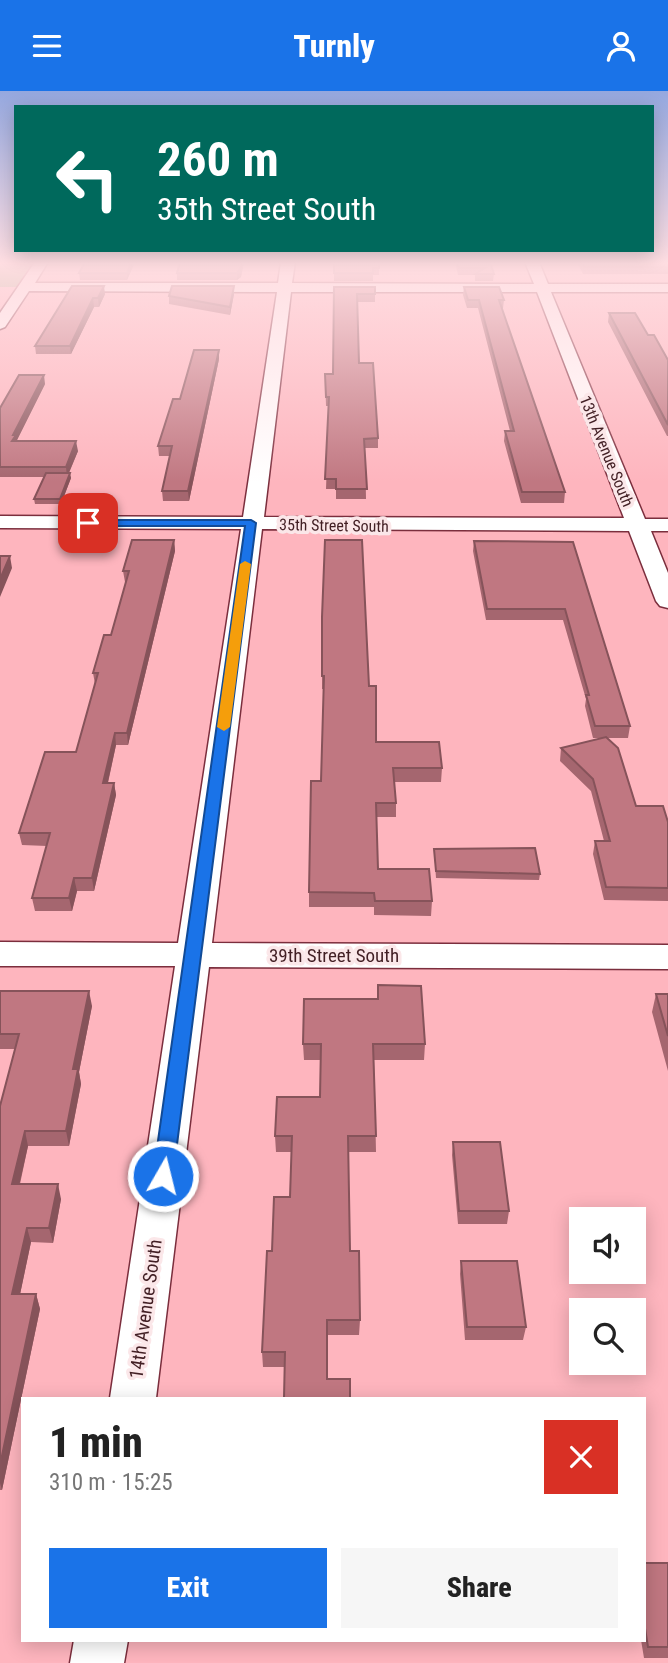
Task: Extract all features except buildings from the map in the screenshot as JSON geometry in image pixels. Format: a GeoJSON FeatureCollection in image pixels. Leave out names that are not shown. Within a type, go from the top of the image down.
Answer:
{"type":"FeatureCollection","features":[{"type":"Feature","properties":{"kind":"street","name":"14th Avenue South"},"geometry":{"type":"LineString","coordinates":[[133,1397],[278,335]]}},
{"type":"Feature","properties":{"kind":"street","name":"13th Avenue South"},"geometry":{"type":"LineString","coordinates":[[561,335],[668,601]]}},
{"type":"Feature","properties":{"kind":"street","name":"35th Street South"},"geometry":{"type":"LineString","coordinates":[[0,522],[668,526]]}},
{"type":"Feature","properties":{"kind":"street","name":"39th Street South"},"geometry":{"type":"LineString","coordinates":[[0,954],[668,957]]}},
{"type":"Feature","properties":{"kind":"street"},"geometry":{"type":"LineString","coordinates":[[97,1663],[101,1642]]}},
{"type":"Feature","properties":{"kind":"slow traffic"},"geometry":{"type":"LineString","coordinates":[[224,727],[245,564]]}},
{"type":"Feature","properties":{"kind":"route"},"geometry":{"type":"LineString","coordinates":[[88,523],[251,523],[163,1176]]}}]}
